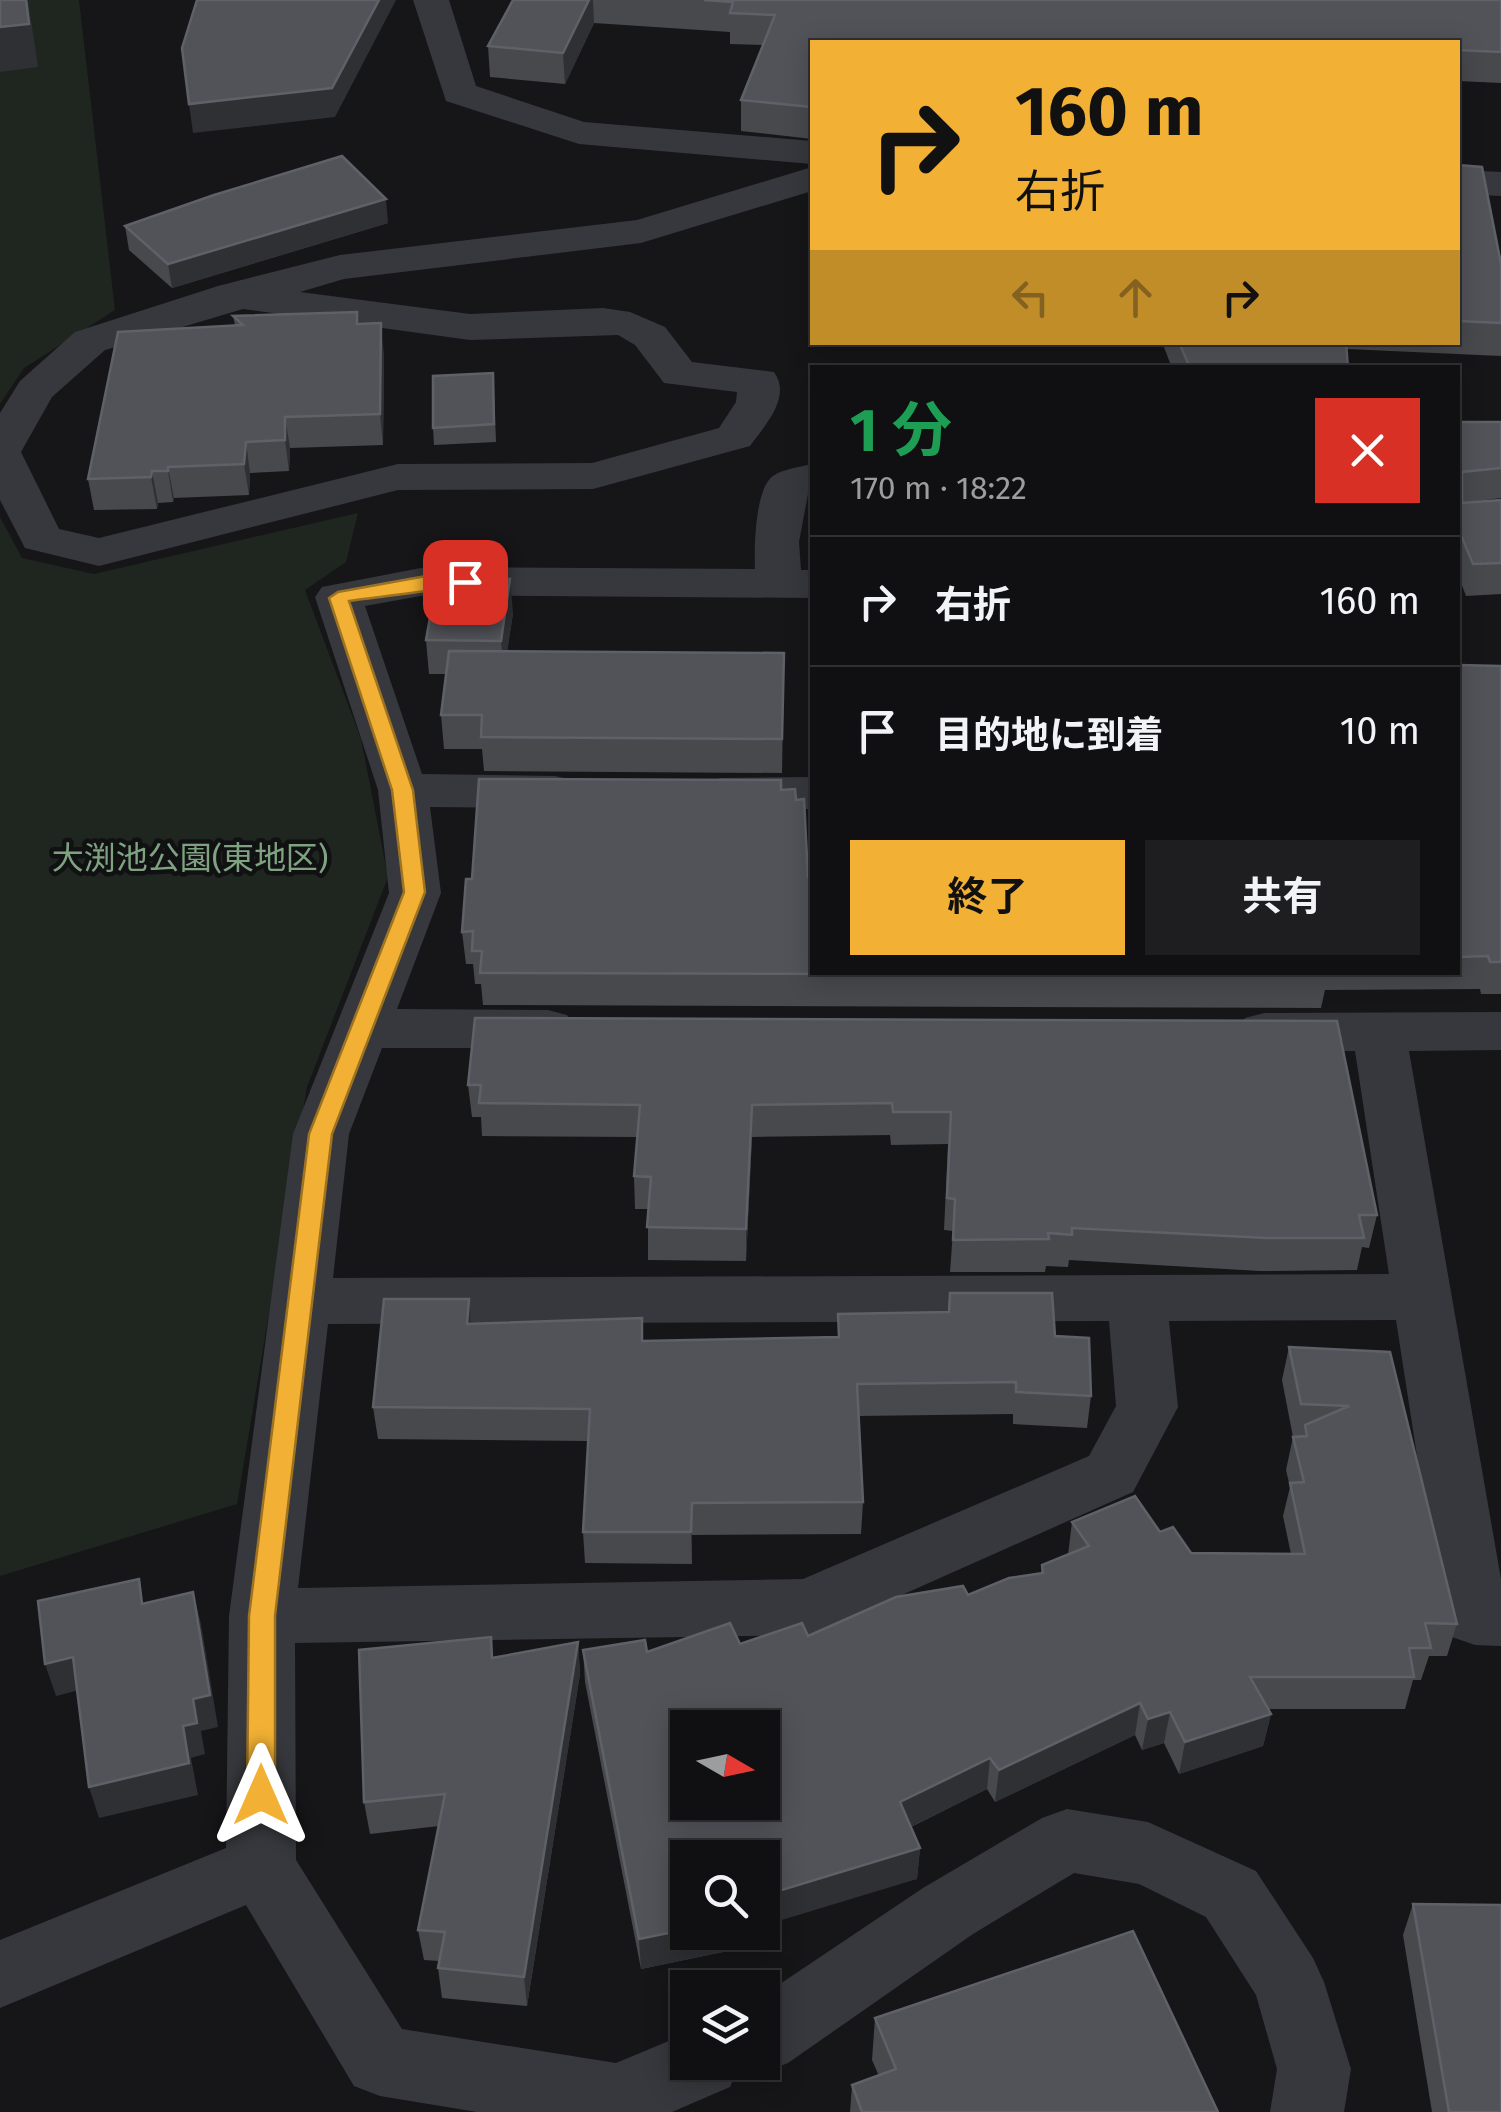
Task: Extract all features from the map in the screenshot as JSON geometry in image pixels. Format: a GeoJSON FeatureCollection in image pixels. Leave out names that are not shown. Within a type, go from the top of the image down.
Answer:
{"type":"FeatureCollection","features":[{"type":"Feature","properties":{"kind":"street"},"geometry":{"type":"LineString","coordinates":[[431,0],[459,93],[579,134],[810,153]]}},
{"type":"Feature","properties":{"kind":"street"},"geometry":{"type":"LineString","coordinates":[[233,295],[470,327],[603,320],[630,324],[650,336],[679,374],[759,381],[758,402],[736,437],[593,476],[398,476],[98,552],[41,538],[0,452],[36,390],[90,341],[233,295],[340,267],[641,230],[810,180]]}},
{"type":"Feature","properties":{"kind":"street"},"geometry":{"type":"LineString","coordinates":[[1460,182],[1501,184]]}},
{"type":"Feature","properties":{"kind":"street"},"geometry":{"type":"LineString","coordinates":[[670,2076],[617,2098],[380,2061],[261,1866],[262,1616],[320,1134],[414,892],[403,790],[338,598],[426,582],[796,583],[776,542],[787,486],[810,478]]}},
{"type":"Feature","properties":{"kind":"street"},"geometry":{"type":"LineString","coordinates":[[403,790],[594,792]]}},
{"type":"Feature","properties":{"kind":"street"},"geometry":{"type":"LineString","coordinates":[[670,793],[810,793]]}},
{"type":"Feature","properties":{"kind":"street"},"geometry":{"type":"LineString","coordinates":[[361,1028],[601,1029]]}},
{"type":"Feature","properties":{"kind":"street"},"geometry":{"type":"LineString","coordinates":[[1220,1032],[1501,1031]]}},
{"type":"Feature","properties":{"kind":"street"},"geometry":{"type":"LineString","coordinates":[[1379,1033],[1475,1617],[1501,1618]]}},
{"type":"Feature","properties":{"kind":"street"},"geometry":{"type":"LineString","coordinates":[[262,1616],[807,1607],[1111,1474],[1147,1407],[1138,1298]]}},
{"type":"Feature","properties":{"kind":"street"},"geometry":{"type":"LineString","coordinates":[[302,1301],[1423,1298]]}},
{"type":"Feature","properties":{"kind":"street"},"geometry":{"type":"LineString","coordinates":[[780,2026],[948,1911],[1067,1840],[1148,1854],[1231,1894],[1288,1982],[1314,2069],[1307,2112]]}},
{"type":"Feature","properties":{"kind":"street"},"geometry":{"type":"LineString","coordinates":[[0,1974],[261,1866]]}},
{"type":"Feature","properties":{"kind":"green space"},"geometry":{"type":"Polygon","coordinates":[[[0,0],[79,0],[115,310],[24,368],[0,404],[0,0]]]}},
{"type":"Feature","properties":{"kind":"green space","name":"大渕池公園(東地区)"},"geometry":{"type":"Polygon","coordinates":[[[358,513],[346,562],[305,590],[361,739],[388,877],[307,1087],[237,1504],[0,1576],[0,517],[22,558],[94,574],[358,513]]]}},
{"type":"Feature","properties":{"kind":"building"},"geometry":{"type":"Polygon","coordinates":[[[0,0],[26,0],[29,24],[0,27],[0,0]]]}},
{"type":"Feature","properties":{"kind":"building"},"geometry":{"type":"Polygon","coordinates":[[[197,0],[379,0],[332,88],[189,104],[182,48],[197,0]]]}},
{"type":"Feature","properties":{"kind":"building"},"geometry":{"type":"Polygon","coordinates":[[[513,0],[589,0],[563,53],[488,46],[513,0]]]}},
{"type":"Feature","properties":{"kind":"building"},"geometry":{"type":"Polygon","coordinates":[[[704,0],[1501,0],[1501,52],[1460,50],[1460,40],[810,40],[810,107],[741,100],[775,15],[730,13],[733,2],[704,0]]]}},
{"type":"Feature","properties":{"kind":"building"},"geometry":{"type":"Polygon","coordinates":[[[342,156],[386,199],[168,264],[125,226],[214,195],[342,156]]]}},
{"type":"Feature","properties":{"kind":"building"},"geometry":{"type":"Polygon","coordinates":[[[1460,165],[1482,167],[1501,264],[1501,323],[1460,321],[1460,165]]]}},
{"type":"Feature","properties":{"kind":"building"},"geometry":{"type":"Polygon","coordinates":[[[357,312],[357,324],[381,323],[380,414],[285,417],[285,440],[246,442],[244,464],[168,467],[168,471],[152,471],[151,477],[88,479],[118,332],[243,325],[233,316],[357,312]]]}},
{"type":"Feature","properties":{"kind":"building"},"geometry":{"type":"Polygon","coordinates":[[[1180,345],[1346,345],[1348,365],[1189,365],[1180,345]]]}},
{"type":"Feature","properties":{"kind":"building"},"geometry":{"type":"Polygon","coordinates":[[[493,373],[494,424],[433,428],[433,376],[493,373]]]}},
{"type":"Feature","properties":{"kind":"building"},"geometry":{"type":"Polygon","coordinates":[[[1460,422],[1501,422],[1501,468],[1462,472],[1462,503],[1501,500],[1501,563],[1473,564],[1460,533],[1460,422]]]}},
{"type":"Feature","properties":{"kind":"building"},"geometry":{"type":"Polygon","coordinates":[[[437,578],[510,579],[501,641],[426,640],[437,578]]]}},
{"type":"Feature","properties":{"kind":"building"},"geometry":{"type":"Polygon","coordinates":[[[449,651],[784,653],[782,739],[481,737],[482,715],[441,715],[449,651]]]}},
{"type":"Feature","properties":{"kind":"building"},"geometry":{"type":"Polygon","coordinates":[[[1460,665],[1501,666],[1501,962],[1490,962],[1488,956],[1460,957],[1460,665]]]}},
{"type":"Feature","properties":{"kind":"building"},"geometry":{"type":"Polygon","coordinates":[[[479,779],[781,780],[781,790],[795,789],[796,800],[804,799],[810,877],[810,974],[480,973],[482,951],[472,951],[473,931],[462,932],[466,879],[472,879],[479,779]]]}},
{"type":"Feature","properties":{"kind":"building"},"geometry":{"type":"Polygon","coordinates":[[[475,1018],[1337,1021],[1377,1215],[1359,1215],[1364,1238],[1267,1238],[1072,1228],[1072,1235],[1048,1233],[1049,1239],[953,1240],[955,1199],[947,1198],[951,1112],[893,1112],[892,1103],[752,1105],[746,1229],[647,1227],[651,1177],[634,1176],[640,1105],[479,1103],[481,1085],[468,1085],[475,1018]]]}},
{"type":"Feature","properties":{"kind":"building"},"geometry":{"type":"Polygon","coordinates":[[[950,1293],[1052,1293],[1055,1336],[1089,1338],[1091,1396],[1016,1392],[1016,1382],[857,1384],[863,1502],[692,1503],[691,1532],[583,1532],[590,1409],[373,1407],[384,1299],[469,1299],[467,1324],[642,1318],[642,1341],[839,1337],[838,1314],[949,1312],[950,1293]]]}},
{"type":"Feature","properties":{"kind":"building"},"geometry":{"type":"Polygon","coordinates":[[[1289,1347],[1390,1352],[1457,1624],[1425,1623],[1431,1648],[1409,1648],[1414,1677],[1250,1677],[1271,1714],[1185,1742],[1170,1712],[1148,1719],[1140,1703],[999,1770],[990,1758],[900,1802],[920,1848],[780,1891],[780,1840],[670,1840],[670,1933],[639,1939],[583,1650],[645,1640],[647,1652],[730,1623],[740,1644],[802,1623],[808,1636],[896,1597],[963,1586],[968,1595],[1009,1578],[1043,1573],[1042,1565],[1089,1546],[1072,1522],[1135,1496],[1160,1532],[1173,1527],[1191,1553],[1305,1554],[1290,1483],[1304,1482],[1293,1437],[1307,1436],[1305,1425],[1349,1406],[1301,1404],[1289,1347]]]}},
{"type":"Feature","properties":{"kind":"building"},"geometry":{"type":"Polygon","coordinates":[[[139,1579],[142,1604],[193,1592],[210,1695],[193,1699],[197,1723],[183,1726],[189,1763],[89,1787],[73,1657],[45,1664],[38,1601],[139,1579]]]}},
{"type":"Feature","properties":{"kind":"building"},"geometry":{"type":"Polygon","coordinates":[[[491,1637],[492,1658],[578,1642],[524,1977],[438,1968],[445,1932],[418,1930],[445,1794],[364,1802],[359,1650],[491,1637]]]}},
{"type":"Feature","properties":{"kind":"building"},"geometry":{"type":"Polygon","coordinates":[[[1413,1904],[1501,1905],[1501,2112],[1449,2112],[1413,1904]]]}},
{"type":"Feature","properties":{"kind":"building"},"geometry":{"type":"Polygon","coordinates":[[[1133,1931],[1218,2112],[862,2112],[852,2085],[896,2069],[875,2018],[1133,1931]]]}},
{"type":"Feature","properties":{"kind":"route"},"geometry":{"type":"LineString","coordinates":[[261,1795],[262,1616],[320,1134],[414,892],[403,790],[338,598],[426,582],[465,582]]}}]}
